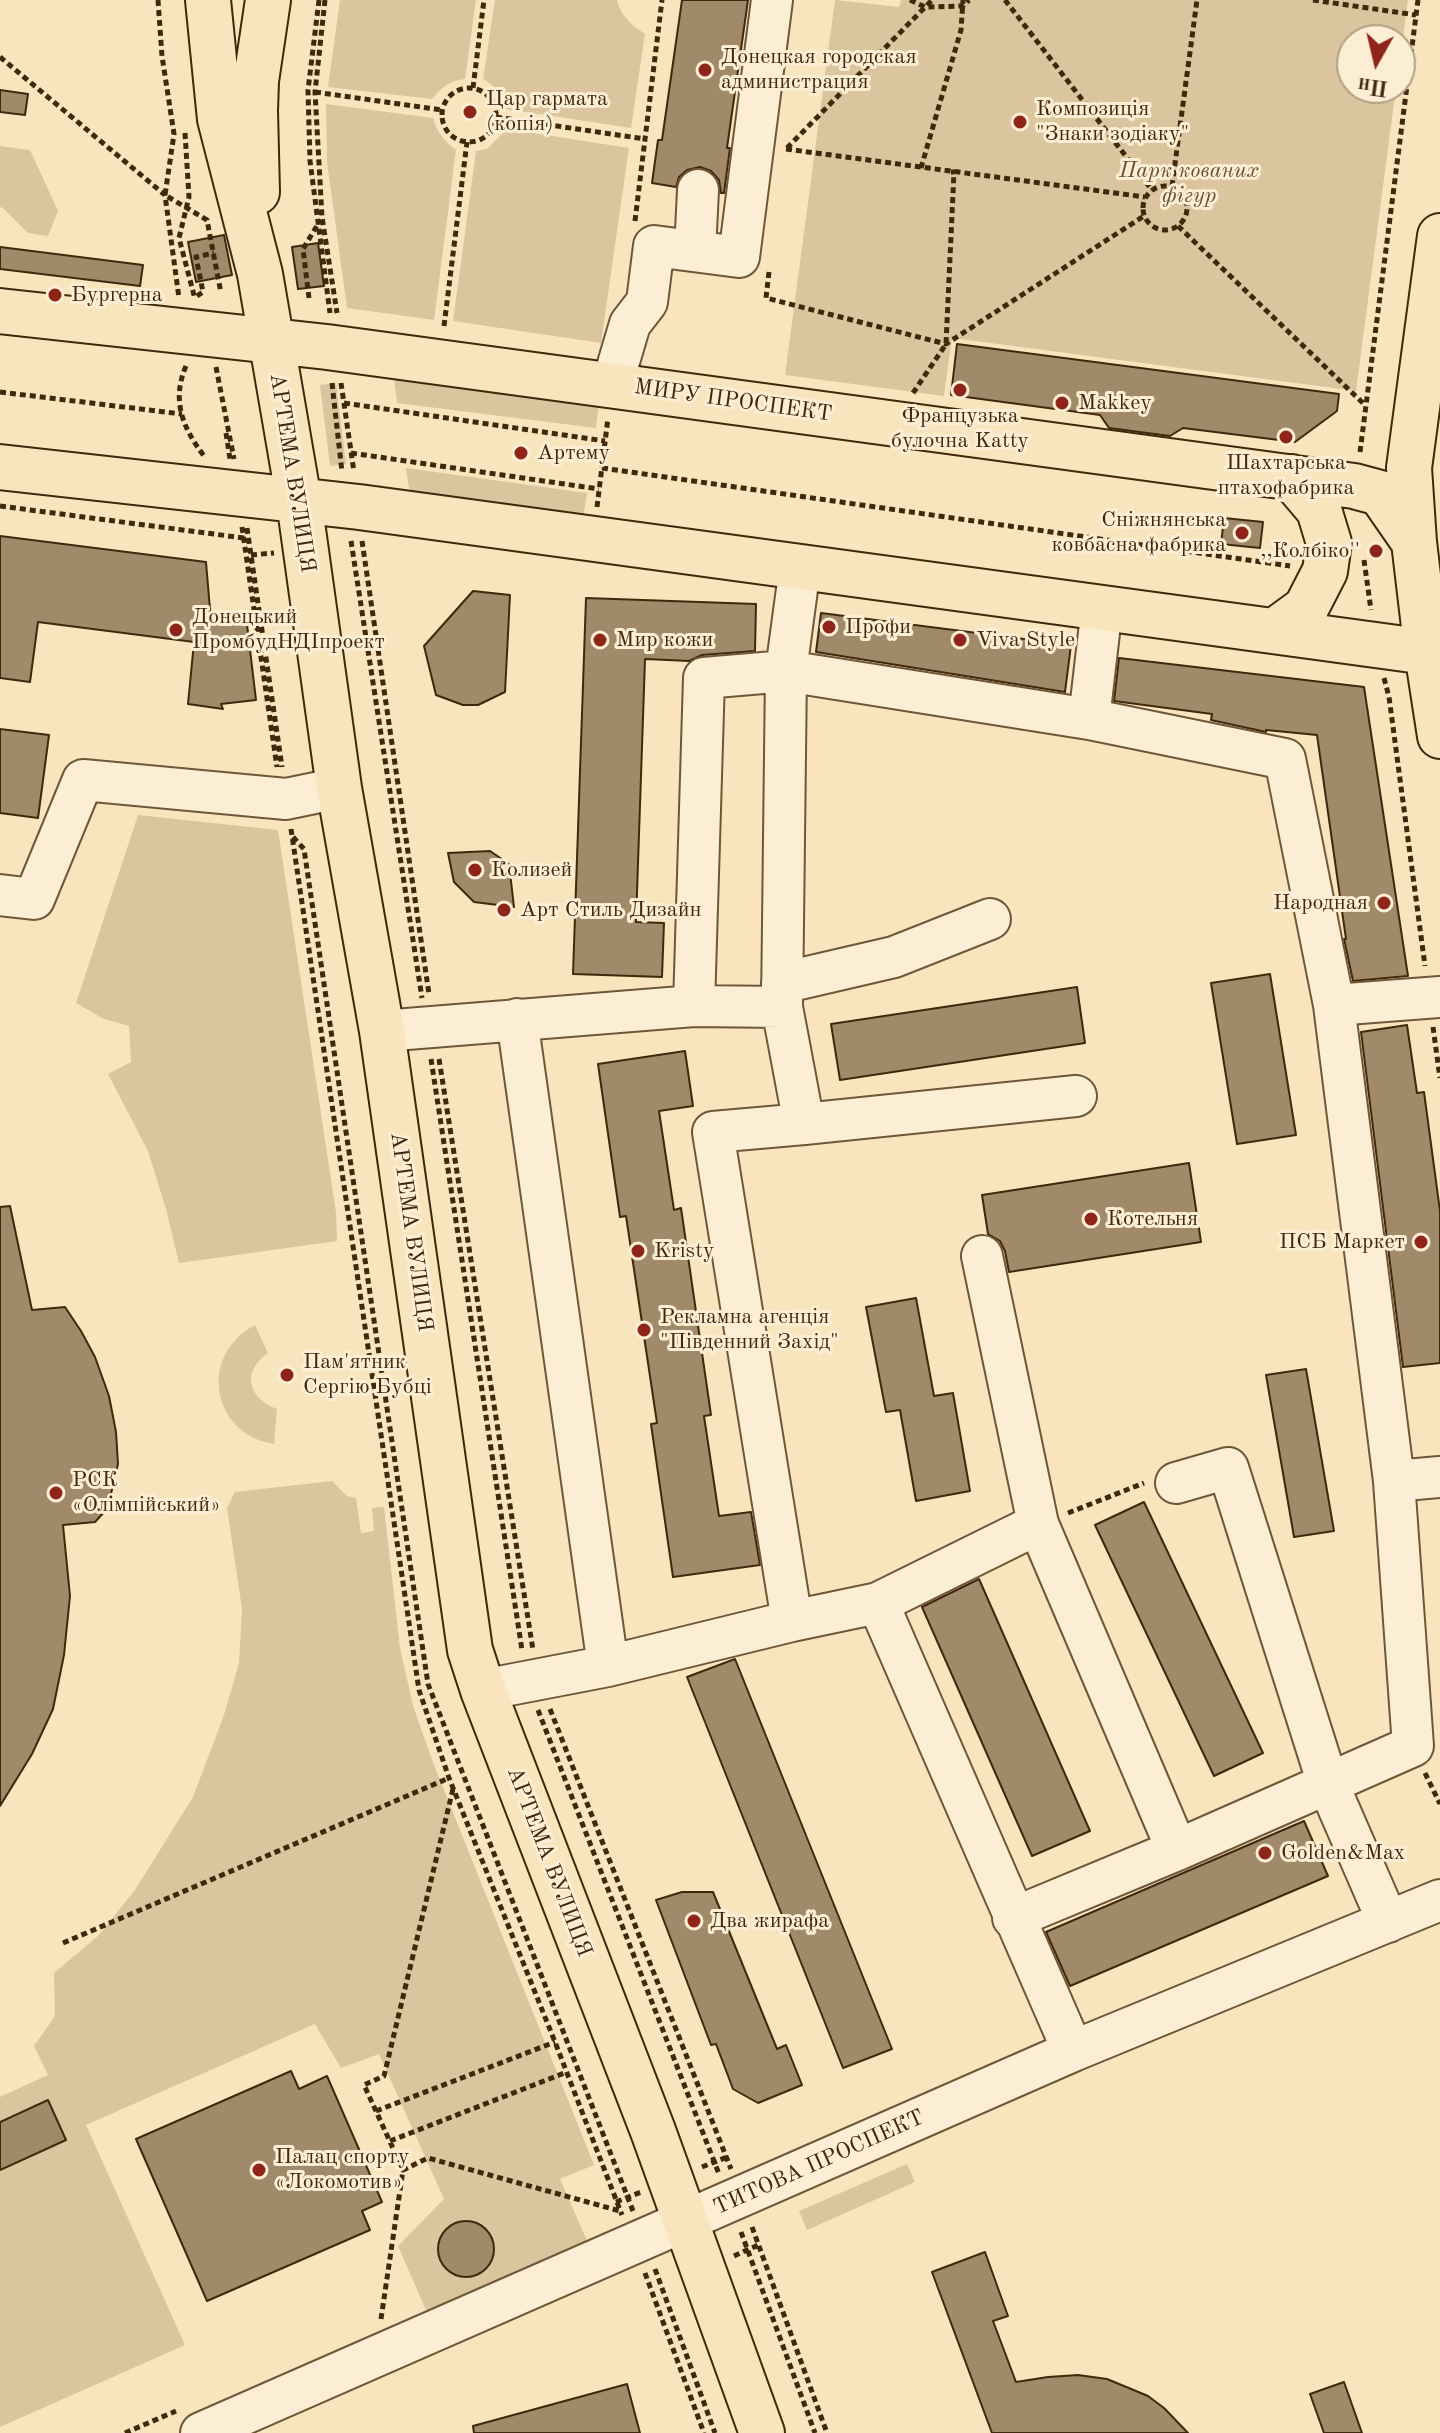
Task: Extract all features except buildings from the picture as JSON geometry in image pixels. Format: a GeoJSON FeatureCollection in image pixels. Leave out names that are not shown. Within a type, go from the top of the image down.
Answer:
{"type":"FeatureCollection","features":[{"type":"Feature","properties":{"kind":"main road","name":"АРТЕМА ВУЛИЦЯ"},"geometry":{"type":"LineString","coordinates":[[208,0],[220,119],[260,274],[299,501],[339,788],[382,1031],[470,1650],[686,2221],[762,2433]]}},
{"type":"Feature","properties":{"kind":"main road","name":"АРТЕМА ВУЛИЦЯ"},"geometry":{"type":"LineString","coordinates":[[260,274],[255,111],[256,81],[268,0]]}},
{"type":"Feature","properties":{"kind":"main road"},"geometry":{"type":"LineString","coordinates":[[1440,236],[1409,468],[1427,544],[1427,652],[1440,736]]}},
{"type":"Feature","properties":{"kind":"main road","name":"МИРУ ПРОСПЕКТ"},"geometry":{"type":"LineString","coordinates":[[0,311],[211,306],[271,340],[1354,486],[1380,493],[1427,544]]}},
{"type":"Feature","properties":{"kind":"main road"},"geometry":{"type":"LineString","coordinates":[[0,467],[239,482],[299,501],[1427,652]]}},
{"type":"Feature","properties":{"kind":"main road"},"geometry":{"type":"LineString","coordinates":[[1276,630],[1346,574],[1329,543],[1319,510],[1291,477]]}},
{"type":"Feature","properties":{"kind":"street"},"geometry":{"type":"LineString","coordinates":[[612,385],[630,324],[647,302],[654,246],[739,257],[772,0]]}},
{"type":"Feature","properties":{"kind":"street"},"geometry":{"type":"LineString","coordinates":[[695,251],[698,190]]}},
{"type":"Feature","properties":{"kind":"street"},"geometry":{"type":"LineString","coordinates":[[800,567],[786,671],[782,995],[804,1124]]}},
{"type":"Feature","properties":{"kind":"street"},"geometry":{"type":"LineString","coordinates":[[1089,719],[1102,607]]}},
{"type":"Feature","properties":{"kind":"street"},"geometry":{"type":"LineString","coordinates":[[694,1006],[704,678],[786,671],[1089,719],[1285,759],[1334,1005],[1394,1481],[1413,1746],[1013,1918]]}},
{"type":"Feature","properties":{"kind":"street"},"geometry":{"type":"LineString","coordinates":[[0,895],[34,899],[83,780],[286,799],[339,788]]}},
{"type":"Feature","properties":{"kind":"street"},"geometry":{"type":"LineString","coordinates":[[382,1031],[694,1006],[782,995],[894,957],[990,919]]}},
{"type":"Feature","properties":{"kind":"street"},"geometry":{"type":"LineString","coordinates":[[1334,1005],[1440,997]]}},
{"type":"Feature","properties":{"kind":"street"},"geometry":{"type":"LineString","coordinates":[[517,1019],[608,1666]]}},
{"type":"Feature","properties":{"kind":"street"},"geometry":{"type":"LineString","coordinates":[[792,1621],[713,1132],[1076,1096]]}},
{"type":"Feature","properties":{"kind":"street"},"geometry":{"type":"LineString","coordinates":[[982,1256],[1038,1524],[1177,1850]]}},
{"type":"Feature","properties":{"kind":"street"},"geometry":{"type":"LineString","coordinates":[[1176,1483],[1228,1468],[1328,1784],[1388,1922]]}},
{"type":"Feature","properties":{"kind":"street"},"geometry":{"type":"LineString","coordinates":[[1394,1481],[1440,1477]]}},
{"type":"Feature","properties":{"kind":"street"},"geometry":{"type":"LineString","coordinates":[[483,1690],[608,1666],[878,1603],[1038,1524]]}},
{"type":"Feature","properties":{"kind":"street"},"geometry":{"type":"LineString","coordinates":[[878,1603],[1073,2051]]}},
{"type":"Feature","properties":{"kind":"street","name":"ТИТОВА ПРОСПЕКТ"},"geometry":{"type":"LineString","coordinates":[[192,2421],[686,2221],[1073,2051],[1440,1900]]}},
{"type":"Feature","properties":{"kind":"path"},"geometry":{"type":"LineString","coordinates":[[158,0],[162,56],[174,134],[165,195],[180,307],[211,306]]}},
{"type":"Feature","properties":{"kind":"path"},"geometry":{"type":"LineString","coordinates":[[309,298],[303,249],[321,220],[315,92],[322,0]]}},
{"type":"Feature","properties":{"kind":"path"},"geometry":{"type":"LineString","coordinates":[[322,0],[308,90],[310,161],[337,312],[332,347],[352,507],[532,1680],[827,2433]]}},
{"type":"Feature","properties":{"kind":"path"},"geometry":{"type":"LineString","coordinates":[[473,88],[484,0]]}},
{"type":"Feature","properties":{"kind":"path"},"geometry":{"type":"LineString","coordinates":[[654,246],[632,244],[662,0]]}},
{"type":"Feature","properties":{"kind":"path"},"geometry":{"type":"LineString","coordinates":[[910,0],[925,7],[965,2],[961,30],[920,168]]}},
{"type":"Feature","properties":{"kind":"path"},"geometry":{"type":"LineString","coordinates":[[932,0],[786,150],[1145,197]]}},
{"type":"Feature","properties":{"kind":"path"},"geometry":{"type":"LineString","coordinates":[[1005,0],[1152,190]]}},
{"type":"Feature","properties":{"kind":"path"},"geometry":{"type":"LineString","coordinates":[[1172,186],[1197,0]]}},
{"type":"Feature","properties":{"kind":"path"},"geometry":{"type":"LineString","coordinates":[[1313,0],[1416,15]]}},
{"type":"Feature","properties":{"kind":"path"},"geometry":{"type":"LineString","coordinates":[[0,57],[165,195],[207,220],[214,253],[209,336],[193,352],[181,378],[179,406],[187,433],[204,456],[239,482]]}},
{"type":"Feature","properties":{"kind":"path"},"geometry":{"type":"LineString","coordinates":[[473,88],[490,97],[496,108],[496,117],[487,135],[467,142],[448,132],[443,123],[442,110],[452,93],[473,88]]}},
{"type":"Feature","properties":{"kind":"path"},"geometry":{"type":"LineString","coordinates":[[315,92],[442,110]]}},
{"type":"Feature","properties":{"kind":"path"},"geometry":{"type":"LineString","coordinates":[[496,117],[645,139]]}},
{"type":"Feature","properties":{"kind":"path"},"geometry":{"type":"LineString","coordinates":[[444,326],[467,142]]}},
{"type":"Feature","properties":{"kind":"path"},"geometry":{"type":"LineString","coordinates":[[946,344],[954,172]]}},
{"type":"Feature","properties":{"kind":"path"},"geometry":{"type":"LineString","coordinates":[[1161,186],[1172,186],[1185,198],[1185,217],[1178,226],[1158,229],[1144,216],[1145,197],[1161,186]]}},
{"type":"Feature","properties":{"kind":"path"},"geometry":{"type":"LineString","coordinates":[[908,401],[946,344],[1144,216]]}},
{"type":"Feature","properties":{"kind":"path"},"geometry":{"type":"LineString","coordinates":[[1178,226],[1366,406]]}},
{"type":"Feature","properties":{"kind":"path"},"geometry":{"type":"LineString","coordinates":[[214,253],[196,257],[211,306],[251,555]]}},
{"type":"Feature","properties":{"kind":"path"},"geometry":{"type":"LineString","coordinates":[[770,268],[766,298],[946,344]]}},
{"type":"Feature","properties":{"kind":"path"},"geometry":{"type":"LineString","coordinates":[[332,347],[351,453],[352,507],[365,563],[430,1026],[532,1680],[735,2200],[815,2433]]}},
{"type":"Feature","properties":{"kind":"path"},"geometry":{"type":"LineString","coordinates":[[593,539],[612,385]]}},
{"type":"Feature","properties":{"kind":"path"},"geometry":{"type":"LineString","coordinates":[[0,392],[182,414]]}},
{"type":"Feature","properties":{"kind":"path"},"geometry":{"type":"LineString","coordinates":[[344,403],[605,441]]}},
{"type":"Feature","properties":{"kind":"path"},"geometry":{"type":"LineString","coordinates":[[351,453],[599,489]]}},
{"type":"Feature","properties":{"kind":"path"},"geometry":{"type":"LineString","coordinates":[[602,468],[1346,574]]}},
{"type":"Feature","properties":{"kind":"path"},"geometry":{"type":"LineString","coordinates":[[0,506],[249,539]]}},
{"type":"Feature","properties":{"kind":"path"},"geometry":{"type":"LineString","coordinates":[[1038,1524],[1168,1474],[1176,1483]]}},
{"type":"Feature","properties":{"kind":"path"},"geometry":{"type":"LineString","coordinates":[[63,1943],[449,1778]]}},
{"type":"Feature","properties":{"kind":"path"},"geometry":{"type":"LineString","coordinates":[[381,2323],[403,2170],[364,2085],[384,2076],[453,1788]]}},
{"type":"Feature","properties":{"kind":"path"},"geometry":{"type":"LineString","coordinates":[[376,2111],[555,2042]]}},
{"type":"Feature","properties":{"kind":"path"},"geometry":{"type":"LineString","coordinates":[[390,2141],[567,2072]]}},
{"type":"Feature","properties":{"kind":"path"},"geometry":{"type":"LineString","coordinates":[[403,2170],[428,2158],[620,2211]]}},
{"type":"Feature","properties":{"kind":"path"},"geometry":{"type":"LineString","coordinates":[[125,2433],[192,2421]]}},
{"type":"Feature","properties":{"kind":"green space"},"geometry":{"type":"Polygon","coordinates":[[[340,0],[476,0],[465,79],[446,85],[432,99],[328,87],[340,0]]]}},
{"type":"Feature","properties":{"kind":"green space"},"geometry":{"type":"Polygon","coordinates":[[[495,0],[617,0],[627,20],[645,34],[631,128],[506,109],[498,92],[483,79],[495,0]]]}},
{"type":"Feature","properties":{"kind":"green space","name":"Парк кованих фігур"},"geometry":{"type":"Polygon","coordinates":[[[835,0],[899,7],[901,0],[1408,0],[1405,24],[1336,24],[1336,104],[1394,104],[1356,391],[952,338],[944,396],[785,375],[835,0]]]}},
{"type":"Feature","properties":{"kind":"green space"},"geometry":{"type":"Polygon","coordinates":[[[326,104],[433,118],[442,136],[456,150],[434,320],[347,308],[327,162],[326,104]]]}},
{"type":"Feature","properties":{"kind":"green space"},"geometry":{"type":"Polygon","coordinates":[[[507,129],[629,148],[601,343],[453,321],[476,151],[487,149],[507,129]]]}},
{"type":"Feature","properties":{"kind":"green space"},"geometry":{"type":"Polygon","coordinates":[[[0,146],[30,150],[58,211],[48,236],[28,233],[0,207],[0,146]]]}},
{"type":"Feature","properties":{"kind":"green space"},"geometry":{"type":"Polygon","coordinates":[[[393,370],[599,402],[596,428],[397,403],[393,370]]]}},
{"type":"Feature","properties":{"kind":"green space"},"geometry":{"type":"Polygon","coordinates":[[[336,383],[346,464],[330,466],[320,385],[336,383]]]}},
{"type":"Feature","properties":{"kind":"green space"},"geometry":{"type":"Polygon","coordinates":[[[406,468],[587,493],[583,518],[410,495],[406,468]]]}},
{"type":"Feature","properties":{"kind":"green space"},"geometry":{"type":"Polygon","coordinates":[[[138,815],[278,830],[336,1212],[337,1241],[179,1263],[148,1151],[108,1074],[131,1062],[129,1026],[104,1019],[76,1003],[138,815]]]}},
{"type":"Feature","properties":{"kind":"green space"},"geometry":{"type":"Polygon","coordinates":[[[255,1325],[268,1353],[254,1368],[252,1384],[260,1398],[277,1409],[274,1444],[253,1437],[236,1425],[225,1410],[220,1392],[219,1373],[225,1355],[237,1338],[255,1325]]]}},
{"type":"Feature","properties":{"kind":"green space"},"geometry":{"type":"Polygon","coordinates":[[[332,1481],[347,1496],[356,1498],[361,1533],[374,1531],[372,1508],[384,1507],[400,1648],[413,1706],[594,2165],[560,2179],[587,2241],[429,2317],[398,2246],[444,2199],[379,2054],[341,2068],[315,2024],[86,2125],[185,2345],[0,2427],[0,2097],[48,2075],[34,2046],[55,2016],[54,1973],[99,1935],[135,1890],[193,1797],[224,1715],[239,1663],[242,1609],[227,1508],[235,1492],[332,1481]]]}},
{"type":"Feature","properties":{"kind":"green space"},"geometry":{"type":"Polygon","coordinates":[[[907,2164],[915,2182],[807,2230],[799,2211],[907,2164]]]}},
{"type":"Feature","properties":{"kind":"place","name":"Донецкая городская администрация"},"geometry":{"type":"Point","coordinates":[705,70]}},
{"type":"Feature","properties":{"kind":"place","name":"Цар гармата (копія)"},"geometry":{"type":"Point","coordinates":[470,112]}},
{"type":"Feature","properties":{"kind":"place","name":"Композиція \"Знаки зодіаку\""},"geometry":{"type":"Point","coordinates":[1020,122]}},
{"type":"Feature","properties":{"kind":"place","name":"Бургерна"},"geometry":{"type":"Point","coordinates":[55,295]}},
{"type":"Feature","properties":{"kind":"place","name":"Французька булочна Katty"},"geometry":{"type":"Point","coordinates":[960,390]}},
{"type":"Feature","properties":{"kind":"place","name":"Makkey"},"geometry":{"type":"Point","coordinates":[1062,403]}},
{"type":"Feature","properties":{"kind":"place","name":"Шахтарська птахофабрика"},"geometry":{"type":"Point","coordinates":[1286,437]}},
{"type":"Feature","properties":{"kind":"place","name":"Артему"},"geometry":{"type":"Point","coordinates":[521,453]}},
{"type":"Feature","properties":{"kind":"place","name":"Сніжнянська ковбасна фабрика"},"geometry":{"type":"Point","coordinates":[1242,533]}},
{"type":"Feature","properties":{"kind":"place","name":",,Колбіко''"},"geometry":{"type":"Point","coordinates":[1376,551]}},
{"type":"Feature","properties":{"kind":"place","name":"Профи"},"geometry":{"type":"Point","coordinates":[829,627]}},
{"type":"Feature","properties":{"kind":"place","name":"Донецький ПромбудНДІпроект"},"geometry":{"type":"Point","coordinates":[176,630]}},
{"type":"Feature","properties":{"kind":"place","name":"Мир кожи"},"geometry":{"type":"Point","coordinates":[600,640]}},
{"type":"Feature","properties":{"kind":"place","name":"Viva Style"},"geometry":{"type":"Point","coordinates":[960,640]}},
{"type":"Feature","properties":{"kind":"place","name":"Колизей"},"geometry":{"type":"Point","coordinates":[475,870]}},
{"type":"Feature","properties":{"kind":"place","name":"Народная"},"geometry":{"type":"Point","coordinates":[1384,903]}},
{"type":"Feature","properties":{"kind":"place","name":"Арт Стиль Дизайн"},"geometry":{"type":"Point","coordinates":[504,910]}},
{"type":"Feature","properties":{"kind":"place","name":"Котельня"},"geometry":{"type":"Point","coordinates":[1091,1219]}},
{"type":"Feature","properties":{"kind":"place","name":"ПСБ Маркет"},"geometry":{"type":"Point","coordinates":[1421,1242]}},
{"type":"Feature","properties":{"kind":"place","name":"Kristy"},"geometry":{"type":"Point","coordinates":[638,1251]}},
{"type":"Feature","properties":{"kind":"place","name":"Рекламна агенція \"Південний Захід\""},"geometry":{"type":"Point","coordinates":[644,1330]}},
{"type":"Feature","properties":{"kind":"place","name":"Пам'ятник Сергію Бубці"},"geometry":{"type":"Point","coordinates":[287,1375]}},
{"type":"Feature","properties":{"kind":"place","name":"РСК «Олімпійський»"},"geometry":{"type":"Point","coordinates":[56,1493]}},
{"type":"Feature","properties":{"kind":"place","name":"Golden&Max"},"geometry":{"type":"Point","coordinates":[1265,1853]}},
{"type":"Feature","properties":{"kind":"place","name":"Два жирафа"},"geometry":{"type":"Point","coordinates":[694,1921]}},
{"type":"Feature","properties":{"kind":"place","name":"Палац спорту «Локомотив»"},"geometry":{"type":"Point","coordinates":[259,2170]}}]}
